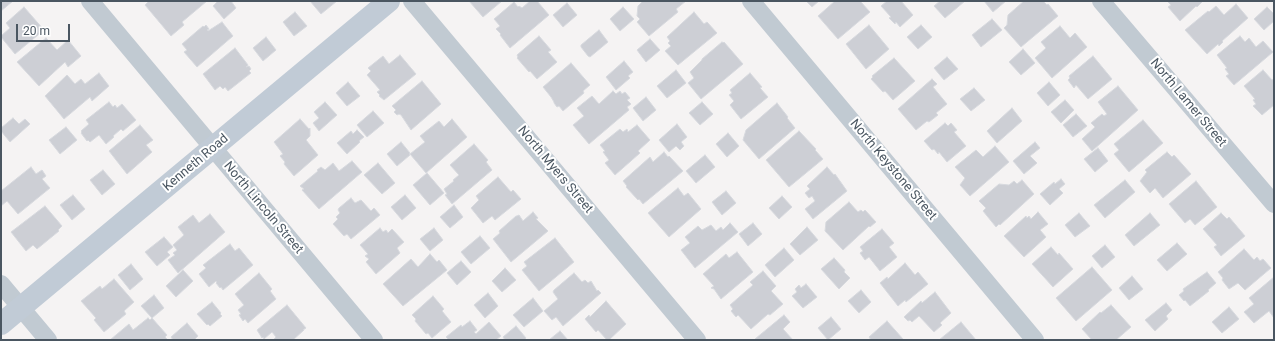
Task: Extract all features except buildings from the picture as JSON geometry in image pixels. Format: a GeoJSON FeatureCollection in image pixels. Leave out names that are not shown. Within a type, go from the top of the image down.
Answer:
{"type":"FeatureCollection","features":[{"type":"Feature","properties":{"kind":"street","name":"North Lincoln Street"},"geometry":{"type":"LineString","coordinates":[[90,1],[374,340]]}},
{"type":"Feature","properties":{"kind":"street","name":"Kenneth Road"},"geometry":{"type":"LineString","coordinates":[[1,324],[389,1]]}},
{"type":"Feature","properties":{"kind":"street","name":"North Myers Street"},"geometry":{"type":"LineString","coordinates":[[412,1],[697,340]]}},
{"type":"Feature","properties":{"kind":"street","name":"North Keystone Street"},"geometry":{"type":"LineString","coordinates":[[751,1],[1035,340]]}},
{"type":"Feature","properties":{"kind":"street","name":"North Lamer Street"},"geometry":{"type":"LineString","coordinates":[[1101,1],[1274,204]]}},
{"type":"Feature","properties":{"kind":"street"},"geometry":{"type":"LineString","coordinates":[[1,284],[48,340]]}}]}
